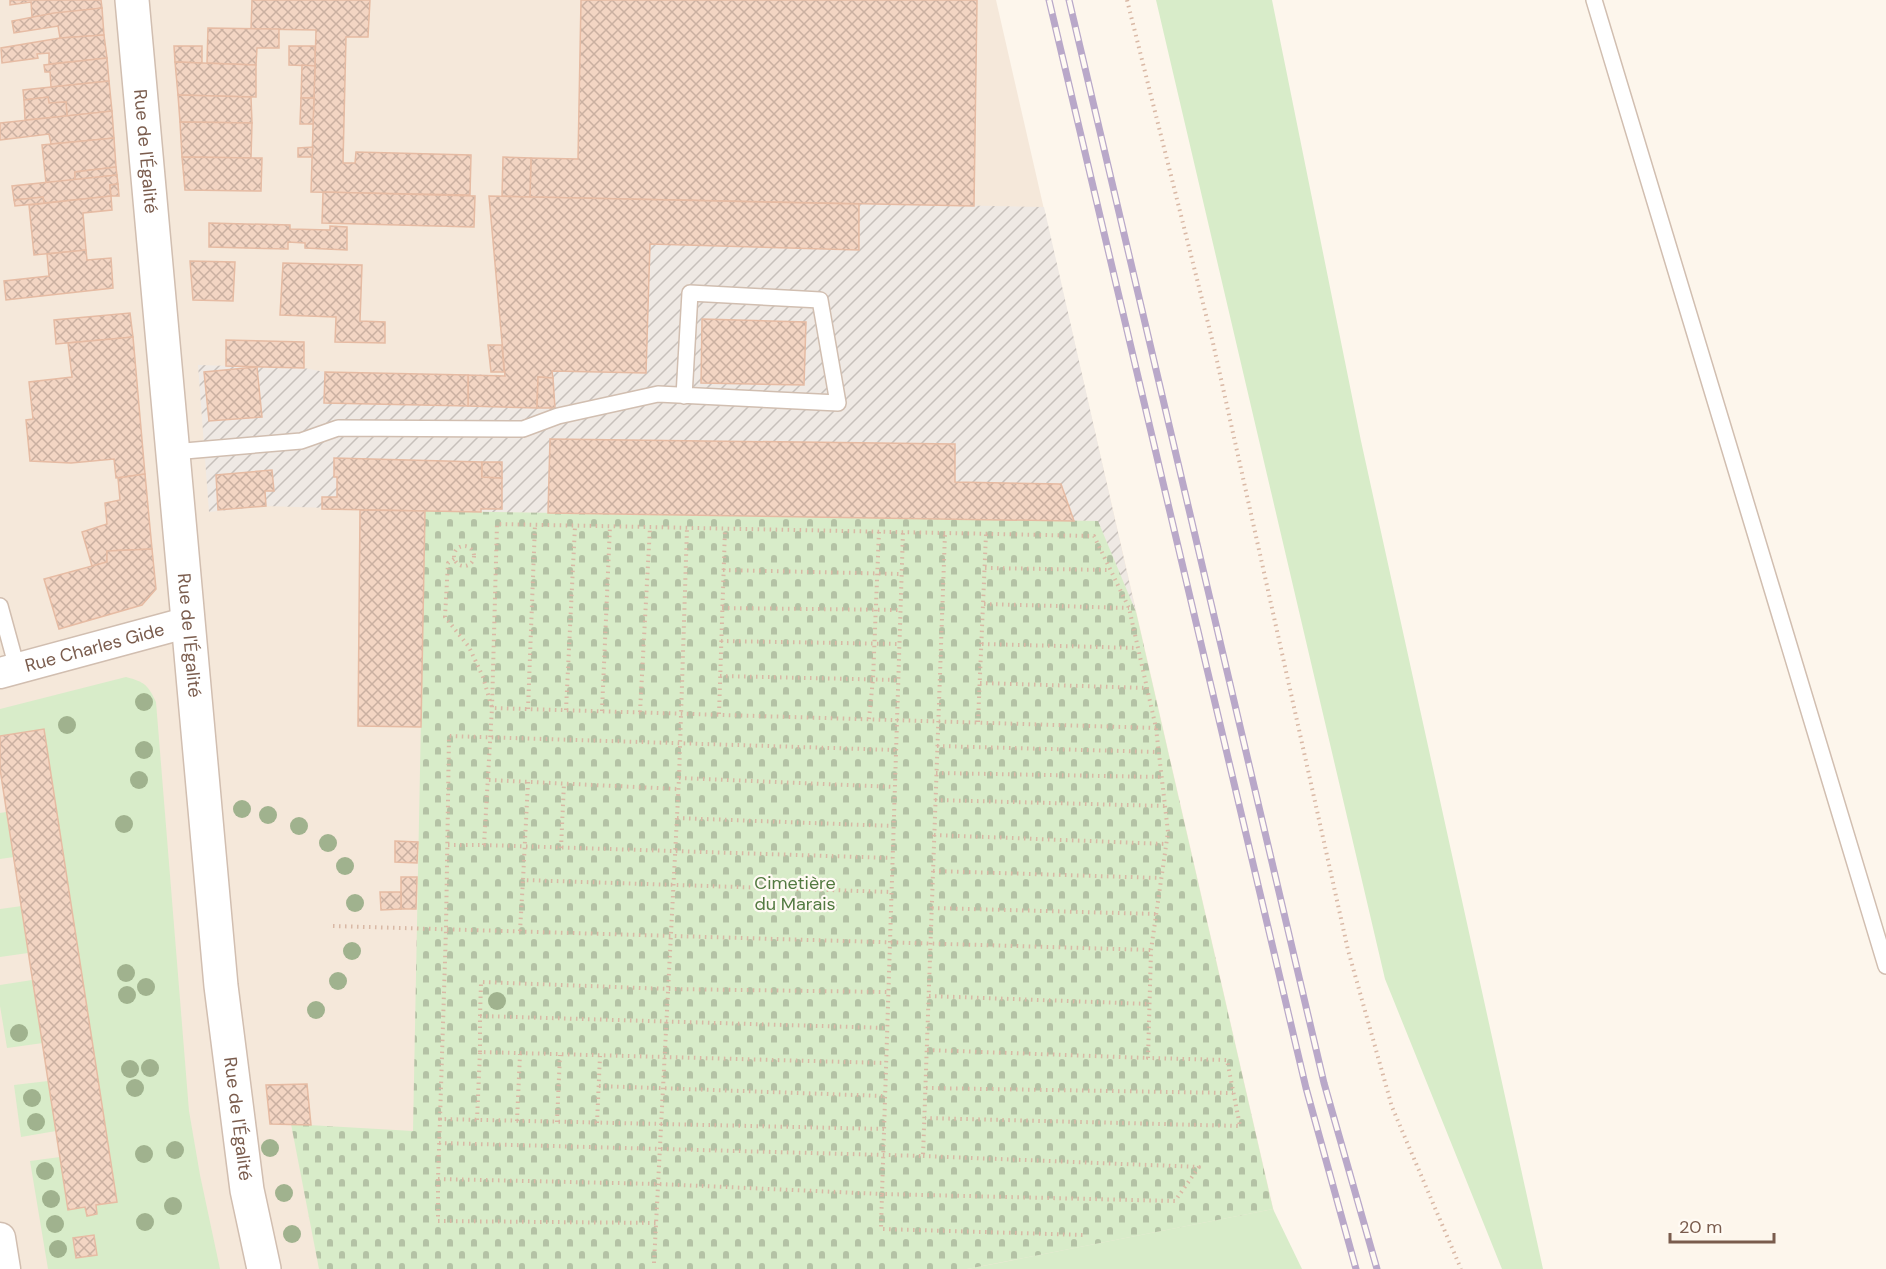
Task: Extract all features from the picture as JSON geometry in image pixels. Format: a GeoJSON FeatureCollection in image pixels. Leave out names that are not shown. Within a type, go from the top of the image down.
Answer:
{"type":"FeatureCollection","features":[{"type":"Feature","properties":{"kind":"street","name":"Rue de l'Égalité"},"geometry":{"type":"LineString","coordinates":[[132,0],[221,986],[247,1190],[264,1269]]}},
{"type":"Feature","properties":{"kind":"street","name":"Rue Charles Gide"},"geometry":{"type":"LineString","coordinates":[[8,670],[189,622]]}},
{"type":"Feature","properties":{"kind":"street"},"geometry":{"type":"LineString","coordinates":[[0,1238],[5,1269]]}},
{"type":"Feature","properties":{"kind":"lane"},"geometry":{"type":"LineString","coordinates":[[1594,0],[1886,966]]}},
{"type":"Feature","properties":{"kind":"lane"},"geometry":{"type":"LineString","coordinates":[[173,452],[301,441],[338,428],[523,429],[558,416],[658,394],[684,396],[838,403],[820,300],[690,294],[684,396]]}},
{"type":"Feature","properties":{"kind":"lane"},"geometry":{"type":"LineString","coordinates":[[0,606],[8,670]]}},
{"type":"Feature","properties":{"kind":"path"},"geometry":{"type":"LineString","coordinates":[[1127,0],[1213,343],[1348,950],[1392,1107],[1461,1269]]}},
{"type":"Feature","properties":{"kind":"path"},"geometry":{"type":"LineString","coordinates":[[484,845],[491,737],[497,524],[1094,536],[1129,608],[1156,728],[1168,832],[1151,950],[1148,1058]]}},
{"type":"Feature","properties":{"kind":"path"},"geometry":{"type":"LineString","coordinates":[[528,709],[535,525]]}},
{"type":"Feature","properties":{"kind":"path"},"geometry":{"type":"LineString","coordinates":[[566,710],[575,526]]}},
{"type":"Feature","properties":{"kind":"path"},"geometry":{"type":"LineString","coordinates":[[602,711],[610,526]]}},
{"type":"Feature","properties":{"kind":"path"},"geometry":{"type":"LineString","coordinates":[[640,712],[650,527]]}},
{"type":"Feature","properties":{"kind":"path"},"geometry":{"type":"LineString","coordinates":[[654,1263],[679,778],[687,528]]}},
{"type":"Feature","properties":{"kind":"path"},"geometry":{"type":"LineString","coordinates":[[719,714],[725,528]]}},
{"type":"Feature","properties":{"kind":"path"},"geometry":{"type":"LineString","coordinates":[[869,719],[875,644],[879,531]]}},
{"type":"Feature","properties":{"kind":"path"},"geometry":{"type":"LineString","coordinates":[[903,532],[880,1229],[1084,1235]]}},
{"type":"Feature","properties":{"kind":"path"},"geometry":{"type":"LineString","coordinates":[[923,1156],[945,533]]}},
{"type":"Feature","properties":{"kind":"path"},"geometry":{"type":"LineString","coordinates":[[978,722],[986,534]]}},
{"type":"Feature","properties":{"kind":"path"},"geometry":{"type":"LineString","coordinates":[[454,559],[457,563],[468,566],[472,563],[474,553],[467,546],[462,546],[455,553],[454,559],[448,563],[445,617],[469,647],[483,677],[492,708]]}},
{"type":"Feature","properties":{"kind":"path"},"geometry":{"type":"LineString","coordinates":[[985,568],[1110,570]]}},
{"type":"Feature","properties":{"kind":"path"},"geometry":{"type":"LineString","coordinates":[[723,570],[901,574]]}},
{"type":"Feature","properties":{"kind":"path"},"geometry":{"type":"LineString","coordinates":[[984,604],[1129,608]]}},
{"type":"Feature","properties":{"kind":"path"},"geometry":{"type":"LineString","coordinates":[[722,608],[900,610]]}},
{"type":"Feature","properties":{"kind":"path"},"geometry":{"type":"LineString","coordinates":[[721,641],[899,644]]}},
{"type":"Feature","properties":{"kind":"path"},"geometry":{"type":"LineString","coordinates":[[982,644],[1138,648]]}},
{"type":"Feature","properties":{"kind":"path"},"geometry":{"type":"LineString","coordinates":[[720,676],[897,680]]}},
{"type":"Feature","properties":{"kind":"path"},"geometry":{"type":"LineString","coordinates":[[980,683],[1147,688]]}},
{"type":"Feature","properties":{"kind":"path"},"geometry":{"type":"LineString","coordinates":[[492,708],[1156,728]]}},
{"type":"Feature","properties":{"kind":"path"},"geometry":{"type":"LineString","coordinates":[[656,1223],[438,1221],[449,736],[895,750]]}},
{"type":"Feature","properties":{"kind":"path"},"geometry":{"type":"LineString","coordinates":[[937,746],[1159,752]]}},
{"type":"Feature","properties":{"kind":"path"},"geometry":{"type":"LineString","coordinates":[[936,772],[1161,777]]}},
{"type":"Feature","properties":{"kind":"path"},"geometry":{"type":"LineString","coordinates":[[679,778],[894,787]]}},
{"type":"Feature","properties":{"kind":"path"},"geometry":{"type":"LineString","coordinates":[[489,780],[678,789]]}},
{"type":"Feature","properties":{"kind":"path"},"geometry":{"type":"LineString","coordinates":[[520,931],[528,782]]}},
{"type":"Feature","properties":{"kind":"path"},"geometry":{"type":"LineString","coordinates":[[561,848],[564,783]]}},
{"type":"Feature","properties":{"kind":"path"},"geometry":{"type":"LineString","coordinates":[[935,800],[1165,806]]}},
{"type":"Feature","properties":{"kind":"path"},"geometry":{"type":"LineString","coordinates":[[676,818],[893,826]]}},
{"type":"Feature","properties":{"kind":"path"},"geometry":{"type":"LineString","coordinates":[[934,835],[1166,844]]}},
{"type":"Feature","properties":{"kind":"path"},"geometry":{"type":"LineString","coordinates":[[448,844],[892,858]]}},
{"type":"Feature","properties":{"kind":"path"},"geometry":{"type":"LineString","coordinates":[[933,871],[1161,878]]}},
{"type":"Feature","properties":{"kind":"path"},"geometry":{"type":"LineString","coordinates":[[523,880],[891,892]]}},
{"type":"Feature","properties":{"kind":"path"},"geometry":{"type":"LineString","coordinates":[[932,908],[1156,914]]}},
{"type":"Feature","properties":{"kind":"path"},"geometry":{"type":"LineString","coordinates":[[333,926],[1151,950]]}},
{"type":"Feature","properties":{"kind":"path"},"geometry":{"type":"LineString","coordinates":[[477,1120],[481,982],[669,989],[888,992]]}},
{"type":"Feature","properties":{"kind":"path"},"geometry":{"type":"LineString","coordinates":[[929,996],[1150,1004]]}},
{"type":"Feature","properties":{"kind":"path"},"geometry":{"type":"LineString","coordinates":[[480,1016],[886,1028]]}},
{"type":"Feature","properties":{"kind":"path"},"geometry":{"type":"LineString","coordinates":[[925,1118],[1240,1126],[1227,1060],[927,1050]]}},
{"type":"Feature","properties":{"kind":"path"},"geometry":{"type":"LineString","coordinates":[[480,1052],[885,1062]]}},
{"type":"Feature","properties":{"kind":"path"},"geometry":{"type":"LineString","coordinates":[[517,1121],[520,1054]]}},
{"type":"Feature","properties":{"kind":"path"},"geometry":{"type":"LineString","coordinates":[[557,1122],[560,1054]]}},
{"type":"Feature","properties":{"kind":"path"},"geometry":{"type":"LineString","coordinates":[[597,1123],[600,1056]]}},
{"type":"Feature","properties":{"kind":"path"},"geometry":{"type":"LineString","coordinates":[[598,1086],[884,1096]]}},
{"type":"Feature","properties":{"kind":"path"},"geometry":{"type":"LineString","coordinates":[[926,1088],[1233,1093]]}},
{"type":"Feature","properties":{"kind":"path"},"geometry":{"type":"LineString","coordinates":[[440,1119],[884,1129]]}},
{"type":"Feature","properties":{"kind":"path"},"geometry":{"type":"LineString","coordinates":[[438,1179],[1175,1201],[1199,1167],[923,1156],[439,1143]]}},
{"type":"Feature","properties":{"kind":"shaded area"},"geometry":{"type":"Polygon","coordinates":[[[0,0],[996,0],[1287,1269],[0,1269],[0,0]]]}},
{"type":"Feature","properties":{"kind":"shaded area"},"geometry":{"type":"Polygon","coordinates":[[[489,196],[1044,207],[1136,612],[1097,521],[425,511],[266,506],[209,512],[198,365],[304,368],[325,372],[504,375],[489,196]]]}},
{"type":"Feature","properties":{"kind":"green space"},"geometry":{"type":"Polygon","coordinates":[[[1156,0],[1272,0],[1361,441],[1543,1269],[1502,1269],[1385,979],[1156,0]]]}},
{"type":"Feature","properties":{"kind":"green space","name":"Cimetière du Marais"},"geometry":{"type":"Polygon","coordinates":[[[425,511],[1098,521],[1136,612],[1273,1209],[967,1269],[319,1269],[291,1124],[413,1131],[425,511]]]}},
{"type":"Feature","properties":{"kind":"green space"},"geometry":{"type":"Polygon","coordinates":[[[126,677],[145,685],[156,702],[189,1111],[220,1269],[48,1269],[30,1161],[60,1157],[68,1210],[85,1207],[87,1216],[97,1214],[96,1205],[117,1201],[44,730],[0,736],[0,709],[126,677]]]}},
{"type":"Feature","properties":{"kind":"green space"},"geometry":{"type":"Polygon","coordinates":[[[6,812],[14,857],[0,859],[0,813],[6,812]]]}},
{"type":"Feature","properties":{"kind":"green space"},"geometry":{"type":"Polygon","coordinates":[[[22,906],[28,953],[0,957],[0,909],[22,906]]]}},
{"type":"Feature","properties":{"kind":"green space"},"geometry":{"type":"Polygon","coordinates":[[[32,980],[43,1043],[7,1048],[0,1006],[0,985],[32,980]]]}},
{"type":"Feature","properties":{"kind":"green space"},"geometry":{"type":"Polygon","coordinates":[[[48,1081],[56,1131],[21,1137],[14,1085],[48,1081]]]}},
{"type":"Feature","properties":{"kind":"green space"},"geometry":{"type":"Polygon","coordinates":[[[1273,1209],[1302,1269],[968,1269],[1273,1209]]]}},
{"type":"Feature","properties":{"kind":"building"},"geometry":{"type":"Polygon","coordinates":[[[10,0],[101,0],[102,8],[32,17],[31,2],[10,5],[10,0]]]}},
{"type":"Feature","properties":{"kind":"building"},"geometry":{"type":"Polygon","coordinates":[[[252,0],[370,0],[368,37],[346,37],[343,163],[355,163],[356,152],[471,155],[470,195],[311,192],[316,30],[251,29],[252,0]]]}},
{"type":"Feature","properties":{"kind":"building"},"geometry":{"type":"Polygon","coordinates":[[[581,0],[977,0],[974,206],[530,197],[531,158],[578,159],[581,0]]]}},
{"type":"Feature","properties":{"kind":"building"},"geometry":{"type":"Polygon","coordinates":[[[102,8],[104,35],[60,38],[58,26],[14,33],[12,21],[54,13],[102,8]]]}},
{"type":"Feature","properties":{"kind":"building"},"geometry":{"type":"Polygon","coordinates":[[[208,28],[279,29],[279,48],[257,48],[256,65],[207,63],[208,28]]]}},
{"type":"Feature","properties":{"kind":"building"},"geometry":{"type":"Polygon","coordinates":[[[104,35],[107,58],[49,64],[49,53],[37,54],[38,58],[2,63],[1,48],[60,38],[104,35]]]}},
{"type":"Feature","properties":{"kind":"building"},"geometry":{"type":"Polygon","coordinates":[[[174,46],[202,46],[202,63],[175,62],[174,46]]]}},
{"type":"Feature","properties":{"kind":"building"},"geometry":{"type":"Polygon","coordinates":[[[289,46],[315,46],[315,66],[289,65],[289,46]]]}},
{"type":"Feature","properties":{"kind":"building"},"geometry":{"type":"Polygon","coordinates":[[[107,58],[109,81],[51,87],[50,72],[45,72],[44,65],[107,58]]]}},
{"type":"Feature","properties":{"kind":"building"},"geometry":{"type":"Polygon","coordinates":[[[175,62],[256,65],[256,97],[178,95],[175,62]]]}},
{"type":"Feature","properties":{"kind":"building"},"geometry":{"type":"Polygon","coordinates":[[[302,65],[315,66],[314,98],[301,98],[302,65]]]}},
{"type":"Feature","properties":{"kind":"building"},"geometry":{"type":"Polygon","coordinates":[[[109,81],[112,111],[67,116],[66,102],[49,103],[48,97],[24,100],[23,90],[109,81]]]}},
{"type":"Feature","properties":{"kind":"building"},"geometry":{"type":"Polygon","coordinates":[[[178,95],[251,97],[252,123],[180,122],[178,95]]]}},
{"type":"Feature","properties":{"kind":"building"},"geometry":{"type":"Polygon","coordinates":[[[48,97],[49,103],[66,102],[67,116],[25,120],[24,100],[48,97]]]}},
{"type":"Feature","properties":{"kind":"building"},"geometry":{"type":"Polygon","coordinates":[[[301,98],[314,98],[313,124],[300,124],[301,98]]]}},
{"type":"Feature","properties":{"kind":"building"},"geometry":{"type":"Polygon","coordinates":[[[112,111],[114,138],[51,144],[49,134],[0,140],[0,123],[112,111]]]}},
{"type":"Feature","properties":{"kind":"building"},"geometry":{"type":"Polygon","coordinates":[[[180,122],[252,123],[251,158],[182,157],[180,122]]]}},
{"type":"Feature","properties":{"kind":"building"},"geometry":{"type":"Polygon","coordinates":[[[114,138],[116,167],[75,172],[75,180],[46,183],[42,145],[114,138]]]}},
{"type":"Feature","properties":{"kind":"building"},"geometry":{"type":"Polygon","coordinates":[[[313,147],[312,157],[298,157],[298,148],[313,147]]]}},
{"type":"Feature","properties":{"kind":"building"},"geometry":{"type":"Polygon","coordinates":[[[182,157],[262,158],[261,191],[185,190],[182,157]]]}},
{"type":"Feature","properties":{"kind":"building"},"geometry":{"type":"Polygon","coordinates":[[[503,157],[531,158],[530,197],[502,196],[503,157]]]}},
{"type":"Feature","properties":{"kind":"building"},"geometry":{"type":"Polygon","coordinates":[[[116,167],[117,175],[75,180],[75,172],[116,167]]]}},
{"type":"Feature","properties":{"kind":"building"},"geometry":{"type":"Polygon","coordinates":[[[117,175],[118,184],[110,185],[111,196],[44,203],[43,197],[14,200],[12,186],[117,175]]]}},
{"type":"Feature","properties":{"kind":"building"},"geometry":{"type":"Polygon","coordinates":[[[118,184],[119,196],[111,196],[110,185],[118,184]]]}},
{"type":"Feature","properties":{"kind":"building"},"geometry":{"type":"Polygon","coordinates":[[[323,192],[475,196],[474,227],[322,223],[323,192]]]}},
{"type":"Feature","properties":{"kind":"building"},"geometry":{"type":"Polygon","coordinates":[[[111,196],[112,210],[83,213],[86,250],[34,255],[29,205],[111,196]]]}},
{"type":"Feature","properties":{"kind":"building"},"geometry":{"type":"Polygon","coordinates":[[[489,196],[859,204],[859,250],[650,244],[646,373],[552,371],[553,378],[538,377],[537,408],[468,406],[468,375],[505,376],[489,196]]]}},
{"type":"Feature","properties":{"kind":"building"},"geometry":{"type":"Polygon","coordinates":[[[43,197],[44,203],[15,206],[14,200],[43,197]]]}},
{"type":"Feature","properties":{"kind":"building"},"geometry":{"type":"Polygon","coordinates":[[[209,223],[290,225],[290,229],[330,230],[330,226],[347,227],[347,250],[305,248],[305,243],[288,242],[288,249],[209,247],[209,223]]]}},
{"type":"Feature","properties":{"kind":"building"},"geometry":{"type":"Polygon","coordinates":[[[86,250],[87,260],[111,258],[113,288],[6,300],[4,281],[49,276],[47,254],[86,250]]]}},
{"type":"Feature","properties":{"kind":"building"},"geometry":{"type":"Polygon","coordinates":[[[190,261],[235,262],[233,301],[193,300],[190,261]]]}},
{"type":"Feature","properties":{"kind":"building"},"geometry":{"type":"Polygon","coordinates":[[[283,263],[362,265],[360,321],[385,322],[385,343],[335,342],[336,317],[280,315],[283,263]]]}},
{"type":"Feature","properties":{"kind":"building"},"geometry":{"type":"Polygon","coordinates":[[[130,313],[133,337],[56,344],[54,320],[130,313]]]}},
{"type":"Feature","properties":{"kind":"building"},"geometry":{"type":"Polygon","coordinates":[[[702,319],[806,322],[804,385],[701,383],[702,319]]]}},
{"type":"Feature","properties":{"kind":"building"},"geometry":{"type":"Polygon","coordinates":[[[133,337],[145,474],[116,478],[114,459],[71,463],[30,461],[26,420],[33,419],[29,382],[72,377],[68,343],[133,337]]]}},
{"type":"Feature","properties":{"kind":"building"},"geometry":{"type":"Polygon","coordinates":[[[226,340],[304,342],[304,368],[226,366],[226,340]]]}},
{"type":"Feature","properties":{"kind":"building"},"geometry":{"type":"Polygon","coordinates":[[[488,345],[502,345],[504,372],[491,372],[488,345]]]}},
{"type":"Feature","properties":{"kind":"building"},"geometry":{"type":"Polygon","coordinates":[[[257,367],[262,417],[209,421],[204,372],[257,367]]]}},
{"type":"Feature","properties":{"kind":"building"},"geometry":{"type":"Polygon","coordinates":[[[325,372],[468,375],[468,406],[324,403],[325,372]]]}},
{"type":"Feature","properties":{"kind":"building"},"geometry":{"type":"Polygon","coordinates":[[[538,377],[553,378],[555,408],[537,408],[538,377]]]}},
{"type":"Feature","properties":{"kind":"building"},"geometry":{"type":"Polygon","coordinates":[[[550,439],[955,444],[955,482],[1061,484],[1074,521],[548,513],[550,439]]]}},
{"type":"Feature","properties":{"kind":"building"},"geometry":{"type":"Polygon","coordinates":[[[334,458],[482,462],[482,477],[502,478],[502,509],[481,509],[481,512],[322,509],[322,497],[337,497],[334,458]]]}},
{"type":"Feature","properties":{"kind":"building"},"geometry":{"type":"Polygon","coordinates":[[[482,462],[502,462],[502,478],[482,477],[482,462]]]}},
{"type":"Feature","properties":{"kind":"building"},"geometry":{"type":"Polygon","coordinates":[[[272,470],[274,491],[265,491],[266,506],[218,510],[216,475],[272,470]]]}},
{"type":"Feature","properties":{"kind":"building"},"geometry":{"type":"Polygon","coordinates":[[[145,474],[152,549],[107,551],[107,562],[92,566],[82,532],[107,524],[105,503],[120,500],[118,478],[145,474]]]}},
{"type":"Feature","properties":{"kind":"building"},"geometry":{"type":"Polygon","coordinates":[[[360,510],[425,511],[421,727],[358,726],[360,510]]]}},
{"type":"Feature","properties":{"kind":"building"},"geometry":{"type":"Polygon","coordinates":[[[152,549],[156,589],[142,605],[59,629],[44,579],[107,562],[107,551],[152,549]]]}},
{"type":"Feature","properties":{"kind":"building"},"geometry":{"type":"Polygon","coordinates":[[[44,729],[117,1202],[96,1205],[97,1214],[87,1216],[85,1207],[68,1210],[0,769],[0,736],[44,729]]]}},
{"type":"Feature","properties":{"kind":"building"},"geometry":{"type":"Polygon","coordinates":[[[395,841],[418,842],[417,863],[395,862],[395,841]]]}},
{"type":"Feature","properties":{"kind":"building"},"geometry":{"type":"Polygon","coordinates":[[[401,877],[417,877],[416,909],[401,909],[401,877]]]}},
{"type":"Feature","properties":{"kind":"building"},"geometry":{"type":"Polygon","coordinates":[[[380,892],[401,892],[401,909],[381,910],[380,892]]]}},
{"type":"Feature","properties":{"kind":"building"},"geometry":{"type":"Polygon","coordinates":[[[307,1084],[311,1125],[270,1124],[266,1085],[307,1084]]]}},
{"type":"Feature","properties":{"kind":"building"},"geometry":{"type":"Polygon","coordinates":[[[94,1235],[97,1255],[76,1258],[73,1238],[94,1235]]]}},
{"type":"Feature","properties":{"kind":"railway"},"geometry":{"type":"LineString","coordinates":[[1049,0],[1306,1088],[1356,1269]]}},
{"type":"Feature","properties":{"kind":"railway"},"geometry":{"type":"LineString","coordinates":[[1069,0],[1324,1083],[1377,1269]]}}]}
